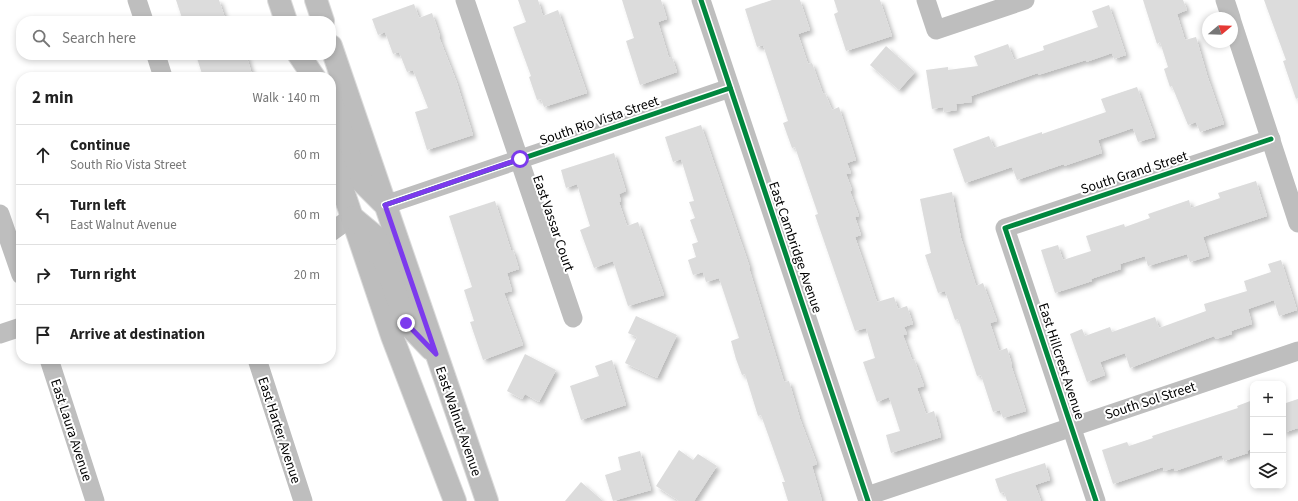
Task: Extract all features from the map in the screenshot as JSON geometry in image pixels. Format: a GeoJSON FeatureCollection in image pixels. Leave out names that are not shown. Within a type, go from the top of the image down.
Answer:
{"type":"FeatureCollection","features":[{"type":"Feature","properties":{"kind":"main road"},"geometry":{"type":"LineString","coordinates":[[278,0],[284,16]]}},
{"type":"Feature","properties":{"kind":"main road"},"geometry":{"type":"LineString","coordinates":[[316,0],[321,16]]}},
{"type":"Feature","properties":{"kind":"main road"},"geometry":{"type":"LineString","coordinates":[[299,60],[303,72]]}},
{"type":"Feature","properties":{"kind":"main road"},"geometry":{"type":"LineString","coordinates":[[302,60],[310,72]]}},
{"type":"Feature","properties":{"kind":"main road","name":"East Walnut Avenue"},"geometry":{"type":"LineString","coordinates":[[336,60],[487,501]]}},
{"type":"Feature","properties":{"kind":"main road"},"geometry":{"type":"LineString","coordinates":[[336,115],[356,176],[385,205]]}},
{"type":"Feature","properties":{"kind":"main road"},"geometry":{"type":"LineString","coordinates":[[336,185],[341,215],[392,336],[456,501]]}},
{"type":"Feature","properties":{"kind":"main road"},"geometry":{"type":"LineString","coordinates":[[341,215],[376,237],[406,323],[436,354]]}},
{"type":"Feature","properties":{"kind":"street"},"geometry":{"type":"LineString","coordinates":[[137,0],[142,16]]}},
{"type":"Feature","properties":{"kind":"street","name":"East Vassar Court"},"geometry":{"type":"LineString","coordinates":[[465,0],[573,318]]}},
{"type":"Feature","properties":{"kind":"street","name":"East Cambridge Avenue"},"geometry":{"type":"LineString","coordinates":[[701,0],[868,499]]}},
{"type":"Feature","properties":{"kind":"street"},"geometry":{"type":"LineString","coordinates":[[926,0],[936,30],[1025,0]]}},
{"type":"Feature","properties":{"kind":"street"},"geometry":{"type":"LineString","coordinates":[[1225,0],[1229,12]]}},
{"type":"Feature","properties":{"kind":"street"},"geometry":{"type":"LineString","coordinates":[[1238,40],[1298,223]]}},
{"type":"Feature","properties":{"kind":"street"},"geometry":{"type":"LineString","coordinates":[[158,60],[161,72]]}},
{"type":"Feature","properties":{"kind":"street","name":"South Rio Vista Street"},"geometry":{"type":"LineString","coordinates":[[385,205],[730,88]]}},
{"type":"Feature","properties":{"kind":"street","name":"South Grand Street"},"geometry":{"type":"LineString","coordinates":[[1005,228],[1271,139]]}},
{"type":"Feature","properties":{"kind":"street"},"geometry":{"type":"LineString","coordinates":[[0,214],[16,260]]}},
{"type":"Feature","properties":{"kind":"street","name":"East Hillcrest Avenue"},"geometry":{"type":"LineString","coordinates":[[1005,228],[1096,501]]}},
{"type":"Feature","properties":{"kind":"street"},"geometry":{"type":"LineString","coordinates":[[0,334],[16,329]]}},
{"type":"Feature","properties":{"kind":"street","name":"South Sol Street"},"geometry":{"type":"LineString","coordinates":[[868,499],[1071,427],[1298,351]]}},
{"type":"Feature","properties":{"kind":"street","name":"East Laura Avenue"},"geometry":{"type":"LineString","coordinates":[[51,364],[95,501]]}},
{"type":"Feature","properties":{"kind":"street","name":"East Harter Avenue"},"geometry":{"type":"LineString","coordinates":[[259,364],[303,501]]}},
{"type":"Feature","properties":{"kind":"building"},"geometry":{"type":"Polygon","coordinates":[[[176,0],[219,0],[224,16],[181,16],[176,0]]]}},
{"type":"Feature","properties":{"kind":"building"},"geometry":{"type":"Polygon","coordinates":[[[518,0],[538,0],[543,16],[558,10],[587,93],[544,107],[541,99],[537,100],[529,77],[531,76],[513,27],[526,22],[518,0]]]}},
{"type":"Feature","properties":{"kind":"building"},"geometry":{"type":"Polygon","coordinates":[[[622,0],[661,0],[667,19],[658,22],[669,58],[672,57],[677,72],[640,85],[626,41],[634,38],[622,0]]]}},
{"type":"Feature","properties":{"kind":"building"},"geometry":{"type":"Polygon","coordinates":[[[772,0],[800,0],[810,30],[798,34],[808,64],[812,63],[823,94],[825,93],[832,110],[839,107],[856,160],[847,163],[851,173],[846,174],[852,190],[850,191],[859,216],[855,217],[861,235],[855,237],[877,302],[894,297],[898,309],[907,306],[913,324],[904,327],[907,334],[903,335],[924,386],[917,388],[926,414],[934,411],[941,437],[891,453],[886,435],[900,431],[889,397],[877,402],[863,362],[875,358],[866,328],[855,331],[815,215],[818,214],[795,147],[792,148],[783,123],[788,121],[763,45],[757,47],[745,9],[772,0]]]}},
{"type":"Feature","properties":{"kind":"building"},"geometry":{"type":"Polygon","coordinates":[[[834,0],[880,0],[892,36],[846,51],[834,14],[838,12],[834,0]]]}},
{"type":"Feature","properties":{"kind":"building"},"geometry":{"type":"Polygon","coordinates":[[[1143,0],[1183,0],[1187,10],[1177,14],[1185,40],[1196,37],[1224,124],[1200,132],[1196,122],[1188,125],[1172,86],[1170,87],[1164,69],[1168,67],[1160,42],[1157,44],[1143,0]]]}},
{"type":"Feature","properties":{"kind":"building"},"geometry":{"type":"Polygon","coordinates":[[[1264,0],[1298,0],[1298,98],[1296,99],[1283,61],[1286,60],[1264,0]]]}},
{"type":"Feature","properties":{"kind":"building"},"geometry":{"type":"Polygon","coordinates":[[[414,4],[419,18],[432,13],[440,36],[439,37],[457,83],[473,135],[427,150],[415,112],[428,108],[413,70],[407,72],[399,52],[393,54],[385,32],[378,35],[372,19],[414,4]]]}},
{"type":"Feature","properties":{"kind":"building"},"geometry":{"type":"Polygon","coordinates":[[[1109,5],[1126,55],[1114,59],[1112,53],[1086,62],[1086,60],[1038,75],[1038,73],[971,96],[972,102],[956,104],[957,110],[944,112],[943,107],[932,109],[926,70],[948,67],[948,70],[978,66],[974,56],[1008,44],[1014,60],[1044,50],[1043,46],[1098,27],[1092,11],[1109,5]]]}},
{"type":"Feature","properties":{"kind":"building"},"geometry":{"type":"Polygon","coordinates":[[[886,46],[915,72],[899,90],[870,65],[886,46]]]}},
{"type":"Feature","properties":{"kind":"building"},"geometry":{"type":"Polygon","coordinates":[[[198,60],[248,60],[251,72],[201,72],[198,60]]]}},
{"type":"Feature","properties":{"kind":"building"},"geometry":{"type":"Polygon","coordinates":[[[1137,87],[1155,137],[1138,142],[1133,128],[1098,140],[1102,153],[1064,166],[1064,164],[1017,180],[1012,167],[965,183],[953,149],[989,136],[994,148],[1042,132],[1042,134],[1106,112],[1101,99],[1137,87]]]}},
{"type":"Feature","properties":{"kind":"building"},"geometry":{"type":"Polygon","coordinates":[[[701,125],[750,268],[784,382],[789,381],[800,419],[817,464],[812,466],[822,501],[788,501],[782,482],[785,482],[761,415],[758,416],[745,374],[742,375],[736,359],[731,341],[739,338],[719,278],[706,282],[703,272],[693,275],[688,260],[696,257],[692,244],[698,242],[690,220],[695,218],[689,202],[694,201],[681,159],[673,162],[665,137],[701,125]]]}},
{"type":"Feature","properties":{"kind":"building"},"geometry":{"type":"Polygon","coordinates":[[[614,153],[626,191],[619,194],[621,201],[619,202],[627,226],[638,222],[664,295],[628,306],[613,261],[594,268],[580,230],[590,226],[577,184],[566,188],[561,170],[614,153]]]}},
{"type":"Feature","properties":{"kind":"building"},"geometry":{"type":"Polygon","coordinates":[[[1256,181],[1267,216],[1203,237],[1209,256],[1190,262],[1187,254],[1148,266],[1145,256],[1120,264],[1121,269],[1091,279],[1092,281],[1055,293],[1041,250],[1058,245],[1063,260],[1091,251],[1086,236],[1124,224],[1125,227],[1150,218],[1148,214],[1189,200],[1191,208],[1220,198],[1218,193],[1256,181]]]}},
{"type":"Feature","properties":{"kind":"building"},"geometry":{"type":"Polygon","coordinates":[[[952,192],[961,238],[976,286],[983,283],[997,321],[990,323],[999,351],[1007,348],[1026,411],[1003,418],[1000,410],[993,412],[981,375],[977,376],[958,319],[955,320],[945,291],[938,293],[925,255],[931,253],[920,199],[952,192]]]}},
{"type":"Feature","properties":{"kind":"building"},"geometry":{"type":"Polygon","coordinates":[[[495,201],[511,250],[513,250],[519,269],[507,273],[512,291],[504,293],[523,345],[483,360],[470,322],[474,321],[464,290],[472,287],[449,216],[495,201]]]}},
{"type":"Feature","properties":{"kind":"building"},"geometry":{"type":"Polygon","coordinates":[[[1281,260],[1297,310],[1279,316],[1274,300],[1248,309],[1252,324],[1231,331],[1232,334],[1216,339],[1214,336],[1130,368],[1125,353],[1100,362],[1105,375],[1087,382],[1070,334],[1082,329],[1085,336],[1110,327],[1112,332],[1155,317],[1159,328],[1206,311],[1204,304],[1247,291],[1244,281],[1271,272],[1268,264],[1281,260]]]}},
{"type":"Feature","properties":{"kind":"building"},"geometry":{"type":"Polygon","coordinates":[[[636,316],[677,335],[657,378],[625,363],[637,337],[628,333],[636,316]]]}},
{"type":"Feature","properties":{"kind":"building"},"geometry":{"type":"Polygon","coordinates":[[[525,354],[556,370],[539,402],[525,394],[522,399],[507,391],[525,354]]]}},
{"type":"Feature","properties":{"kind":"building"},"geometry":{"type":"Polygon","coordinates":[[[612,360],[626,405],[581,420],[570,386],[599,376],[595,366],[612,360]]]}},
{"type":"Feature","properties":{"kind":"building"},"geometry":{"type":"Polygon","coordinates":[[[1298,399],[1298,428],[1286,432],[1286,417],[1286,403],[1298,399]]]}},
{"type":"Feature","properties":{"kind":"building"},"geometry":{"type":"Polygon","coordinates":[[[1250,401],[1250,450],[1247,451],[1248,453],[1224,461],[1222,455],[1175,471],[1174,468],[1164,471],[1163,467],[1113,484],[1102,450],[1127,442],[1129,446],[1153,438],[1152,436],[1238,408],[1237,406],[1250,401]]]}},
{"type":"Feature","properties":{"kind":"building"},"geometry":{"type":"Polygon","coordinates":[[[679,450],[693,460],[698,454],[717,466],[694,501],[679,501],[656,486],[679,450]]]}},
{"type":"Feature","properties":{"kind":"building"},"geometry":{"type":"Polygon","coordinates":[[[640,451],[651,490],[613,501],[605,475],[621,470],[618,457],[640,451]]]}},
{"type":"Feature","properties":{"kind":"building"},"geometry":{"type":"Polygon","coordinates":[[[1045,463],[1050,480],[1035,485],[1041,501],[1007,501],[1004,492],[1000,493],[995,479],[1045,463]]]}},
{"type":"Feature","properties":{"kind":"building"},"geometry":{"type":"Polygon","coordinates":[[[581,482],[603,501],[565,501],[581,482]]]}},
{"type":"Feature","properties":{"kind":"cycle path"},"geometry":{"type":"LineString","coordinates":[[701,0],[868,501]]}},
{"type":"Feature","properties":{"kind":"cycle path"},"geometry":{"type":"LineString","coordinates":[[385,205],[730,88]]}},
{"type":"Feature","properties":{"kind":"cycle path"},"geometry":{"type":"LineString","coordinates":[[1096,501],[1005,228],[1271,139]]}},
{"type":"Feature","properties":{"kind":"route"},"geometry":{"type":"LineString","coordinates":[[406,323],[436,354],[385,205],[520,159]]}}]}
